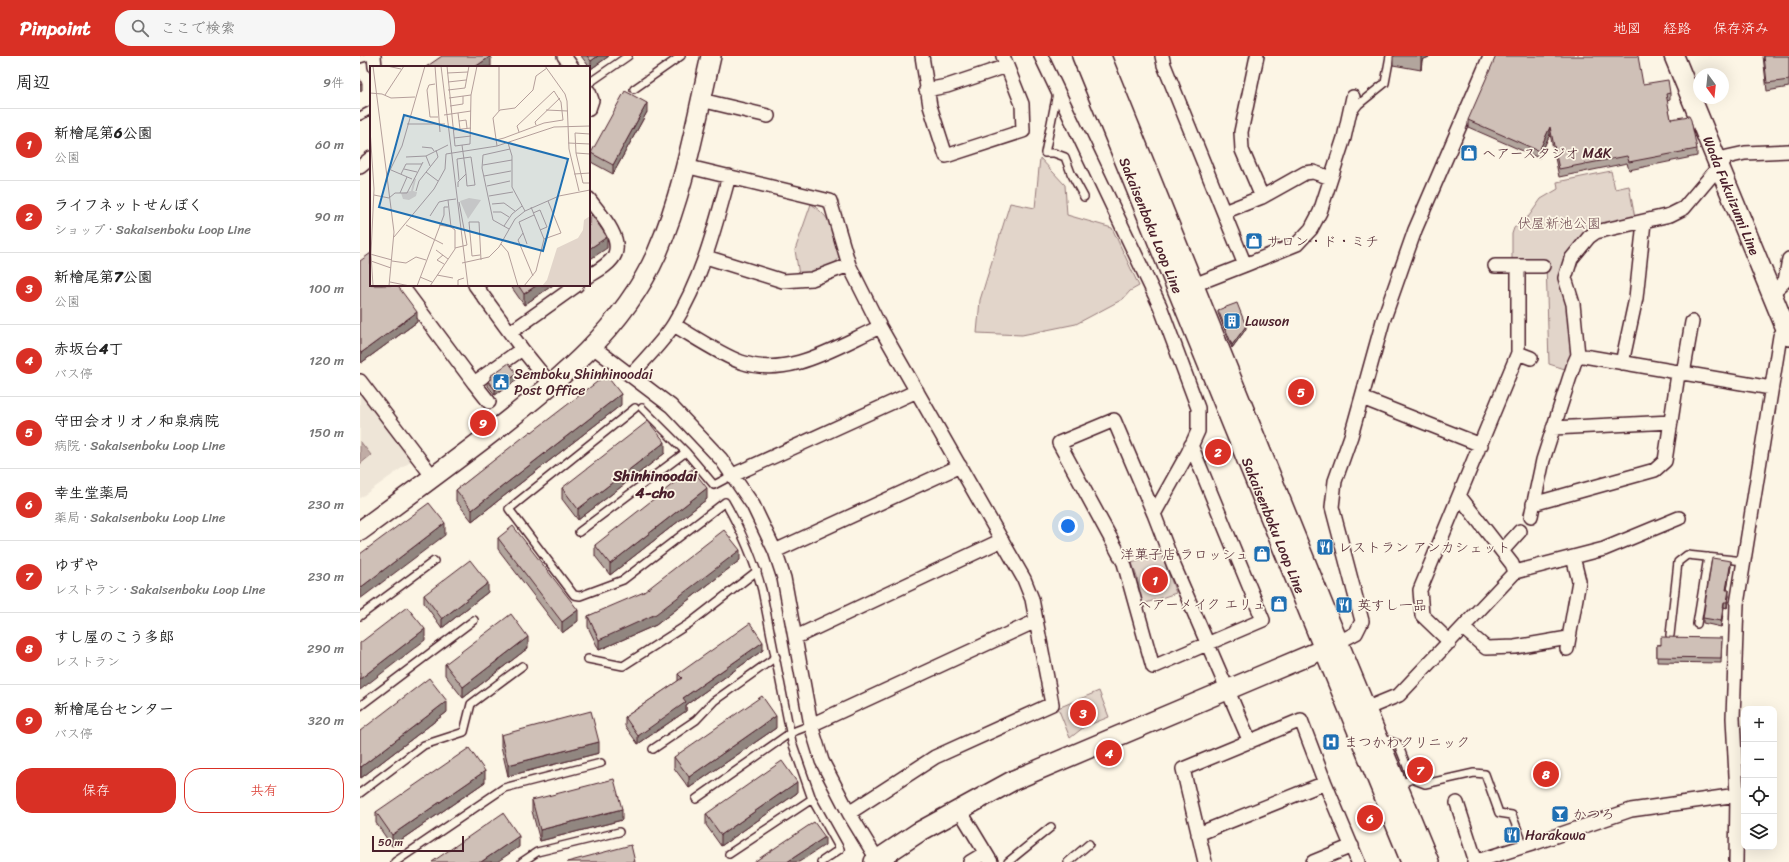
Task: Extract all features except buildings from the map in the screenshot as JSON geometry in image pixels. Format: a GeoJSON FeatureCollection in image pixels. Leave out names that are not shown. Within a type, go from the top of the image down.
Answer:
{"type":"FeatureCollection","features":[{"type":"Feature","properties":{"kind":"main road"},"geometry":{"type":"LineString","coordinates":[[360,531],[433,478],[552,386],[593,346],[619,315],[657,253],[671,217],[712,56]]}},
{"type":"Feature","properties":{"kind":"main road","name":"Sakaisenboku Loop Line"},"geometry":{"type":"LineString","coordinates":[[1082,56],[1186,288]]}},
{"type":"Feature","properties":{"kind":"main road","name":"Sakaisenboku Loop Line"},"geometry":{"type":"LineString","coordinates":[[1101,56],[1186,288],[1331,646],[1411,862]]}},
{"type":"Feature","properties":{"kind":"main road","name":"Wada Fukuizumi Line"},"geometry":{"type":"LineString","coordinates":[[1674,56],[1788,332]]}},
{"type":"Feature","properties":{"kind":"main road"},"geometry":{"type":"LineString","coordinates":[[876,861],[960,809],[1014,780],[1331,646]]}},
{"type":"Feature","properties":{"kind":"main road","name":"Sakaisenboku Loop Line"},"geometry":{"type":"LineString","coordinates":[[1331,646],[1365,709],[1376,736],[1404,782],[1429,862]]}},
{"type":"Feature","properties":{"kind":"street"},"geometry":{"type":"LineString","coordinates":[[564,56],[571,66]]}},
{"type":"Feature","properties":{"kind":"street"},"geometry":{"type":"LineString","coordinates":[[922,56],[926,90],[946,156],[1023,131],[1022,104],[1005,61],[947,86],[926,90]]}},
{"type":"Feature","properties":{"kind":"street"},"geometry":{"type":"LineString","coordinates":[[1040,56],[1165,317],[1198,408],[1198,432],[1154,514]]}},
{"type":"Feature","properties":{"kind":"street"},"geometry":{"type":"LineString","coordinates":[[1162,56],[1164,65],[1245,265]]}},
{"type":"Feature","properties":{"kind":"street"},"geometry":{"type":"LineString","coordinates":[[1257,56],[1241,132],[1241,142],[1262,197]]}},
{"type":"Feature","properties":{"kind":"street"},"geometry":{"type":"LineString","coordinates":[[1331,646],[1356,633],[1362,621],[1332,507],[1335,481],[1362,398],[1383,321],[1415,230],[1490,56]]}},
{"type":"Feature","properties":{"kind":"street"},"geometry":{"type":"LineString","coordinates":[[590,95],[592,100],[590,106]]}},
{"type":"Feature","properties":{"kind":"street"},"geometry":{"type":"LineString","coordinates":[[1186,288],[1297,244],[1311,229],[1320,212],[1331,178],[1351,115],[1353,97]]}},
{"type":"Feature","properties":{"kind":"street"},"geometry":{"type":"LineString","coordinates":[[701,100],[768,116]]}},
{"type":"Feature","properties":{"kind":"street"},"geometry":{"type":"LineString","coordinates":[[1692,322],[1671,422],[1665,461],[1655,470],[1532,510],[1553,428],[1578,355],[1573,304],[1566,278],[1571,259],[1589,237],[1596,232],[1670,215],[1684,208],[1719,164],[1727,157],[1745,153],[1789,151]]}},
{"type":"Feature","properties":{"kind":"street"},"geometry":{"type":"LineString","coordinates":[[360,167],[370,159]]}},
{"type":"Feature","properties":{"kind":"street"},"geometry":{"type":"LineString","coordinates":[[685,166],[830,201],[849,265],[880,327],[1024,579],[1032,599],[1052,704],[935,757],[849,813]]}},
{"type":"Feature","properties":{"kind":"street"},"geometry":{"type":"LineString","coordinates":[[1224,212],[1262,197],[1305,173],[1312,172],[1331,178]]}},
{"type":"Feature","properties":{"kind":"street"},"geometry":{"type":"LineString","coordinates":[[631,375],[674,325],[691,293],[706,257],[729,176]]}},
{"type":"Feature","properties":{"kind":"street"},"geometry":{"type":"LineString","coordinates":[[590,200],[612,231],[617,245],[615,255],[606,264],[590,275]]}},
{"type":"Feature","properties":{"kind":"street"},"geometry":{"type":"LineString","coordinates":[[1622,363],[1636,298],[1644,222]]}},
{"type":"Feature","properties":{"kind":"street"},"geometry":{"type":"LineString","coordinates":[[706,257],[783,281],[812,279],[849,265]]}},
{"type":"Feature","properties":{"kind":"street"},"geometry":{"type":"LineString","coordinates":[[1772,293],[1785,281],[1789,259]]}},
{"type":"Feature","properties":{"kind":"street"},"geometry":{"type":"LineString","coordinates":[[1495,266],[1543,266]]}},
{"type":"Feature","properties":{"kind":"street"},"geometry":{"type":"LineString","coordinates":[[1450,642],[1422,615],[1420,590],[1460,497],[1518,353],[1518,267]]}},
{"type":"Feature","properties":{"kind":"street"},"geometry":{"type":"LineString","coordinates":[[402,286],[489,402]]}},
{"type":"Feature","properties":{"kind":"street"},"geometry":{"type":"LineString","coordinates":[[476,286],[522,349],[552,386]]}},
{"type":"Feature","properties":{"kind":"street"},"geometry":{"type":"LineString","coordinates":[[511,332],[576,286]]}},
{"type":"Feature","properties":{"kind":"street"},"geometry":{"type":"LineString","coordinates":[[674,325],[740,362],[758,367],[778,368],[801,363],[880,327]]}},
{"type":"Feature","properties":{"kind":"street"},"geometry":{"type":"LineString","coordinates":[[1736,862],[1737,795],[1733,718],[1737,604],[1780,336],[1788,332]]}},
{"type":"Feature","properties":{"kind":"street"},"geometry":{"type":"LineString","coordinates":[[593,346],[671,406],[721,458],[753,505],[775,551],[784,578],[811,725],[822,761],[876,861]]}},
{"type":"Feature","properties":{"kind":"street"},"geometry":{"type":"LineString","coordinates":[[474,383],[522,349]]}},
{"type":"Feature","properties":{"kind":"street"},"geometry":{"type":"LineString","coordinates":[[1518,353],[1531,358]]}},
{"type":"Feature","properties":{"kind":"street"},"geometry":{"type":"LineString","coordinates":[[1578,355],[1681,374],[1771,388]]}},
{"type":"Feature","properties":{"kind":"street"},"geometry":{"type":"LineString","coordinates":[[360,381],[433,478]]}},
{"type":"Feature","properties":{"kind":"street"},"geometry":{"type":"LineString","coordinates":[[733,475],[917,391]]}},
{"type":"Feature","properties":{"kind":"street"},"geometry":{"type":"LineString","coordinates":[[1362,398],[1481,445]]}},
{"type":"Feature","properties":{"kind":"street"},"geometry":{"type":"LineString","coordinates":[[1192,445],[1263,620],[1207,644],[1153,667],[1124,563],[1059,443],[1114,420],[1154,514],[1174,566],[1207,644],[1228,689],[1250,742]]}},
{"type":"Feature","properties":{"kind":"street"},"geometry":{"type":"LineString","coordinates":[[1553,428],[1671,422]]}},
{"type":"Feature","properties":{"kind":"street"},"geometry":{"type":"LineString","coordinates":[[775,551],[960,466]]}},
{"type":"Feature","properties":{"kind":"street"},"geometry":{"type":"LineString","coordinates":[[1460,497],[1512,564],[1515,572]]}},
{"type":"Feature","properties":{"kind":"street"},"geometry":{"type":"LineString","coordinates":[[1365,709],[1399,695],[1464,628],[1515,572],[1604,549],[1637,530],[1680,518]]}},
{"type":"Feature","properties":{"kind":"street"},"geometry":{"type":"LineString","coordinates":[[1502,551],[1520,531]]}},
{"type":"Feature","properties":{"kind":"street"},"geometry":{"type":"LineString","coordinates":[[796,637],[1002,540]]}},
{"type":"Feature","properties":{"kind":"street"},"geometry":{"type":"LineString","coordinates":[[1464,628],[1486,648],[1568,643],[1579,581],[1572,558]]}},
{"type":"Feature","properties":{"kind":"street"},"geometry":{"type":"LineString","coordinates":[[811,725],[1036,621]]}},
{"type":"Feature","properties":{"kind":"street"},"geometry":{"type":"LineString","coordinates":[[1205,862],[1183,769],[1301,720],[1358,862]]}},
{"type":"Feature","properties":{"kind":"street"},"geometry":{"type":"LineString","coordinates":[[1198,834],[1325,783]]}},
{"type":"Feature","properties":{"kind":"street"},"geometry":{"type":"LineString","coordinates":[[1457,803],[1475,862],[1631,810],[1737,795]]}},
{"type":"Feature","properties":{"kind":"street"},"geometry":{"type":"LineString","coordinates":[[960,809],[988,858],[970,862]]}},
{"type":"Feature","properties":{"kind":"street"},"geometry":{"type":"LineString","coordinates":[[1313,862],[1352,846]]}},
{"type":"Feature","properties":{"kind":"lane"},"geometry":{"type":"LineString","coordinates":[[360,59],[370,56]]}},
{"type":"Feature","properties":{"kind":"lane"},"geometry":{"type":"LineString","coordinates":[[590,82],[628,56]]}},
{"type":"Feature","properties":{"kind":"lane"},"geometry":{"type":"LineString","coordinates":[[634,89],[680,56]]}},
{"type":"Feature","properties":{"kind":"lane"},"geometry":{"type":"LineString","coordinates":[[1351,115],[1359,104],[1385,83],[1390,56]]}},
{"type":"Feature","properties":{"kind":"lane"},"geometry":{"type":"LineString","coordinates":[[1057,93],[1045,152],[1054,153],[1065,157],[1071,173],[1084,198]]}},
{"type":"Feature","properties":{"kind":"lane"},"geometry":{"type":"LineString","coordinates":[[360,116],[370,111]]}},
{"type":"Feature","properties":{"kind":"lane"},"geometry":{"type":"LineString","coordinates":[[733,475],[714,485],[686,452],[638,408],[509,509],[574,594],[580,596],[623,580],[725,502],[741,529],[757,570],[776,657],[790,733],[812,799],[840,849],[821,862]]}},
{"type":"Feature","properties":{"kind":"lane"},"geometry":{"type":"LineString","coordinates":[[579,532],[686,452]]}},
{"type":"Feature","properties":{"kind":"lane"},"geometry":{"type":"LineString","coordinates":[[1670,635],[1678,562],[1687,555],[1744,561]]}},
{"type":"Feature","properties":{"kind":"lane"},"geometry":{"type":"LineString","coordinates":[[1697,624],[1708,557]]}},
{"type":"Feature","properties":{"kind":"lane"},"geometry":{"type":"LineString","coordinates":[[360,616],[434,562]]}},
{"type":"Feature","properties":{"kind":"lane"},"geometry":{"type":"LineString","coordinates":[[588,659],[623,666],[690,623],[757,570]]}},
{"type":"Feature","properties":{"kind":"lane"},"geometry":{"type":"LineString","coordinates":[[360,706],[474,620]]}},
{"type":"Feature","properties":{"kind":"lane"},"geometry":{"type":"LineString","coordinates":[[652,750],[696,720],[714,701],[776,657]]}},
{"type":"Feature","properties":{"kind":"lane"},"geometry":{"type":"LineString","coordinates":[[360,793],[424,745],[464,732],[471,704],[522,666]]}},
{"type":"Feature","properties":{"kind":"lane"},"geometry":{"type":"LineString","coordinates":[[696,800],[790,733],[811,725]]}},
{"type":"Feature","properties":{"kind":"lane"},"geometry":{"type":"LineString","coordinates":[[395,862],[504,788],[601,763]]}},
{"type":"Feature","properties":{"kind":"lane"},"geometry":{"type":"LineString","coordinates":[[1404,782],[1425,784],[1474,772],[1485,774],[1499,813],[1512,815],[1524,846]]}},
{"type":"Feature","properties":{"kind":"lane"},"geometry":{"type":"LineString","coordinates":[[729,854],[812,799]]}},
{"type":"Feature","properties":{"kind":"lane"},"geometry":{"type":"LineString","coordinates":[[1008,862],[1051,827]]}},
{"type":"Feature","properties":{"kind":"lane"},"geometry":{"type":"LineString","coordinates":[[522,862],[537,852],[619,832]]}},
{"type":"Feature","properties":{"kind":"lane"},"geometry":{"type":"LineString","coordinates":[[1068,862],[1089,844]]}},
{"type":"Feature","properties":{"kind":"shaded area"},"geometry":{"type":"Polygon","coordinates":[[[360,391],[413,460],[360,498],[360,391]]]}},
{"type":"Feature","properties":{"kind":"shaded area"},"geometry":{"type":"Polygon","coordinates":[[[360,441],[371,455],[360,464],[360,441]]]}},
{"type":"Feature","properties":{"kind":"green space"},"geometry":{"type":"Polygon","coordinates":[[[1040,158],[1065,185],[1067,215],[1112,228],[1139,286],[1130,291],[1123,299],[1076,324],[1022,335],[977,333],[980,300],[1010,203],[1035,208],[1040,158]]]}},
{"type":"Feature","properties":{"kind":"green space","name":"伏屋新池公園"},"geometry":{"type":"Polygon","coordinates":[[[1611,171],[1615,189],[1629,186],[1635,218],[1595,226],[1567,259],[1569,309],[1574,351],[1568,370],[1549,364],[1546,261],[1512,261],[1512,234],[1514,228],[1529,216],[1541,199],[1558,189],[1557,182],[1611,171]]]}},
{"type":"Feature","properties":{"kind":"green space"},"geometry":{"type":"Polygon","coordinates":[[[811,204],[824,214],[828,220],[834,232],[840,254],[838,259],[829,266],[817,271],[799,275],[795,250],[811,204]]]}},
{"type":"Feature","properties":{"kind":"green space"},"geometry":{"type":"Polygon","coordinates":[[[1161,553],[1176,593],[1143,604],[1137,577],[1132,563],[1161,553]]]}},
{"type":"Feature","properties":{"kind":"green space"},"geometry":{"type":"Polygon","coordinates":[[[1099,691],[1109,717],[1084,727],[1070,738],[1058,708],[1099,691]]]}},
{"type":"Feature","properties":{"kind":"place","name":"ヘアースタジオ M&K"},"geometry":{"type":"Point","coordinates":[1469,153]}},
{"type":"Feature","properties":{"kind":"place","name":"サロン・ド・ミチ"},"geometry":{"type":"Point","coordinates":[1254,241]}},
{"type":"Feature","properties":{"kind":"place","name":"Lawson"},"geometry":{"type":"Point","coordinates":[1232,321]}},
{"type":"Feature","properties":{"kind":"place","name":"Semboku Shinhinoodai Post Office"},"geometry":{"type":"Point","coordinates":[501,382]}},
{"type":"Feature","properties":{"kind":"place","name":"守田会オリオノ和泉病院"},"geometry":{"type":"Point","coordinates":[1301,392]}},
{"type":"Feature","properties":{"kind":"place","name":"新檜尾台センター"},"geometry":{"type":"Point","coordinates":[483,423]}},
{"type":"Feature","properties":{"kind":"place","name":"ライフネットせんぼく"},"geometry":{"type":"Point","coordinates":[1218,452]}},
{"type":"Feature","properties":{"kind":"place","name":"レストラン アンカシェット"},"geometry":{"type":"Point","coordinates":[1325,547]}},
{"type":"Feature","properties":{"kind":"place","name":"洋菓子店 ラロッシュ"},"geometry":{"type":"Point","coordinates":[1262,554]}},
{"type":"Feature","properties":{"kind":"place","name":"新檜尾第6公園"},"geometry":{"type":"Point","coordinates":[1155,580]}},
{"type":"Feature","properties":{"kind":"place","name":"ヘアーメイク エリュ"},"geometry":{"type":"Point","coordinates":[1279,604]}},
{"type":"Feature","properties":{"kind":"place","name":"英すし一品"},"geometry":{"type":"Point","coordinates":[1344,605]}},
{"type":"Feature","properties":{"kind":"place","name":"新檜尾第7公園"},"geometry":{"type":"Point","coordinates":[1083,713]}},
{"type":"Feature","properties":{"kind":"place","name":"まつかわクリニック"},"geometry":{"type":"Point","coordinates":[1331,742]}},
{"type":"Feature","properties":{"kind":"place","name":"赤坂台4丁"},"geometry":{"type":"Point","coordinates":[1109,753]}},
{"type":"Feature","properties":{"kind":"place","name":"ゆずや"},"geometry":{"type":"Point","coordinates":[1420,770]}},
{"type":"Feature","properties":{"kind":"place","name":"すし屋のこう多郎"},"geometry":{"type":"Point","coordinates":[1546,774]}},
{"type":"Feature","properties":{"kind":"place","name":"かつろ"},"geometry":{"type":"Point","coordinates":[1560,814]}},
{"type":"Feature","properties":{"kind":"place","name":"幸生堂薬局"},"geometry":{"type":"Point","coordinates":[1370,818]}},
{"type":"Feature","properties":{"kind":"place","name":"Harakawa"},"geometry":{"type":"Point","coordinates":[1512,835]}},
{"type":"Feature","properties":{"kind":"district","name":"Shinhinoodai 4-cho"},"geometry":{"type":"Point","coordinates":[655,484]}}]}
